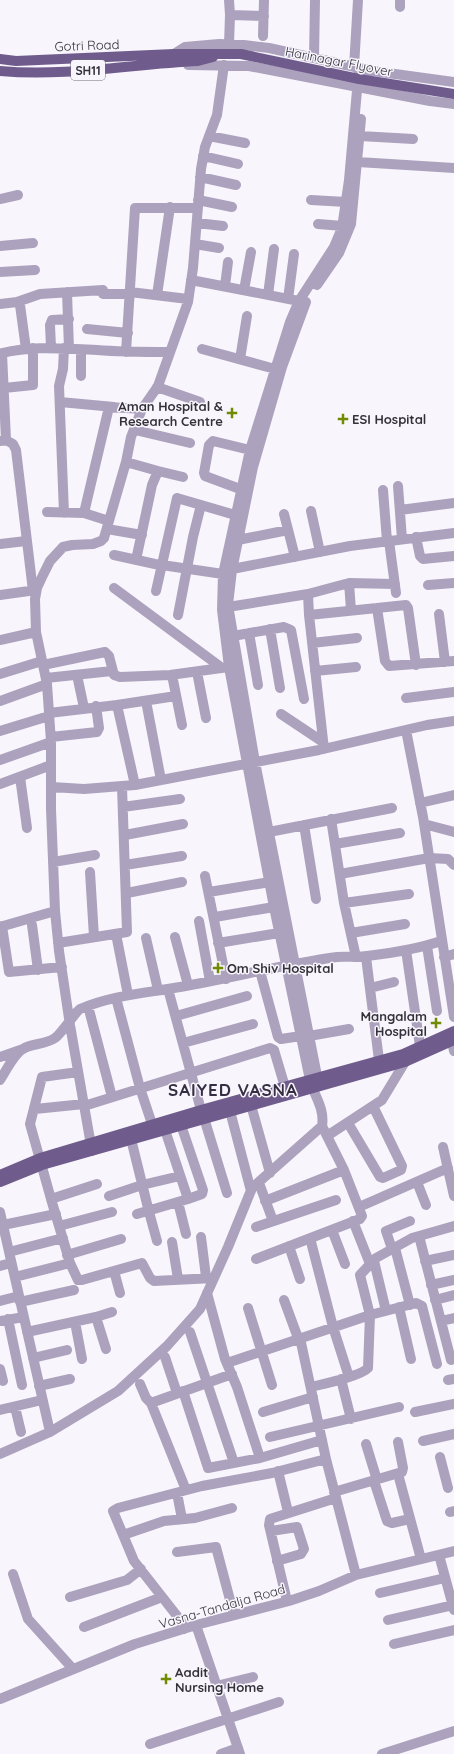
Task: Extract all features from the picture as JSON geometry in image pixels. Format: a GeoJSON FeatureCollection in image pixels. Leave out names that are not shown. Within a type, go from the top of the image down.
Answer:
{"type":"FeatureCollection","features":[{"type":"Feature","properties":{"kind":"main road","name":"Harinagar Flyover"},"geometry":{"type":"LineString","coordinates":[[174,58],[186,58],[208,53],[223,55],[241,54],[359,79],[454,94]]}},
{"type":"Feature","properties":{"kind":"main road","name":"Gotri Road"},"geometry":{"type":"LineString","coordinates":[[0,59],[16,61],[174,58]]}},
{"type":"Feature","properties":{"kind":"main road","name":"Gotri Road"},"geometry":{"type":"LineString","coordinates":[[0,71],[44,73],[174,58]]}},
{"type":"Feature","properties":{"kind":"main road"},"geometry":{"type":"LineString","coordinates":[[0,1175],[41,1161],[91,1147],[131,1139],[182,1125],[203,1114],[285,1086],[315,1085],[379,1060],[403,1054],[420,1046],[453,1041]]}},
{"type":"Feature","properties":{"kind":"main road"},"geometry":{"type":"LineString","coordinates":[[91,1147],[152,1124],[203,1114],[230,1111],[315,1085],[405,1062],[453,1041]]}},
{"type":"Feature","properties":{"kind":"main road"},"geometry":{"type":"LineString","coordinates":[[0,1182],[41,1161]]}},
{"type":"Feature","properties":{"kind":"street"},"geometry":{"type":"LineString","coordinates":[[229,44],[230,0]]}},
{"type":"Feature","properties":{"kind":"street"},"geometry":{"type":"LineString","coordinates":[[263,36],[264,0]]}},
{"type":"Feature","properties":{"kind":"street"},"geometry":{"type":"LineString","coordinates":[[314,58],[315,0]]}},
{"type":"Feature","properties":{"kind":"street"},"geometry":{"type":"LineString","coordinates":[[230,667],[233,636],[228,607],[226,571],[238,540],[255,460],[302,302],[337,256],[350,229],[360,136],[358,0]]}},
{"type":"Feature","properties":{"kind":"street"},"geometry":{"type":"LineString","coordinates":[[230,15],[264,16]]}},
{"type":"Feature","properties":{"kind":"street"},"geometry":{"type":"LineString","coordinates":[[454,82],[360,68],[262,47],[229,44],[185,47],[174,58],[186,66],[249,66],[430,101],[454,104]]}},
{"type":"Feature","properties":{"kind":"street"},"geometry":{"type":"LineString","coordinates":[[35,590],[50,561],[63,547],[98,543],[104,538],[132,437],[142,409],[157,388],[188,299],[195,244],[203,156],[217,115],[224,65]]}},
{"type":"Feature","properties":{"kind":"street"},"geometry":{"type":"LineString","coordinates":[[291,965],[279,933],[250,763],[230,667],[222,610],[226,571],[240,489],[274,369],[302,302],[334,247],[343,226],[360,87]]}},
{"type":"Feature","properties":{"kind":"street"},"geometry":{"type":"LineString","coordinates":[[209,136],[245,143]]}},
{"type":"Feature","properties":{"kind":"street"},"geometry":{"type":"LineString","coordinates":[[360,136],[413,139]]}},
{"type":"Feature","properties":{"kind":"street"},"geometry":{"type":"LineString","coordinates":[[203,156],[238,164]]}},
{"type":"Feature","properties":{"kind":"street"},"geometry":{"type":"LineString","coordinates":[[358,162],[454,168]]}},
{"type":"Feature","properties":{"kind":"street"},"geometry":{"type":"LineString","coordinates":[[200,177],[236,185]]}},
{"type":"Feature","properties":{"kind":"street"},"geometry":{"type":"LineString","coordinates":[[0,199],[18,195]]}},
{"type":"Feature","properties":{"kind":"street"},"geometry":{"type":"LineString","coordinates":[[311,200],[346,202]]}},
{"type":"Feature","properties":{"kind":"street"},"geometry":{"type":"LineString","coordinates":[[126,352],[135,208],[170,207],[198,204],[232,207]]}},
{"type":"Feature","properties":{"kind":"street"},"geometry":{"type":"LineString","coordinates":[[157,295],[170,207]]}},
{"type":"Feature","properties":{"kind":"street"},"geometry":{"type":"LineString","coordinates":[[197,223],[223,226]]}},
{"type":"Feature","properties":{"kind":"street"},"geometry":{"type":"LineString","coordinates":[[318,224],[343,226]]}},
{"type":"Feature","properties":{"kind":"street"},"geometry":{"type":"LineString","coordinates":[[0,246],[33,243]]}},
{"type":"Feature","properties":{"kind":"street"},"geometry":{"type":"LineString","coordinates":[[195,244],[219,248]]}},
{"type":"Feature","properties":{"kind":"street"},"geometry":{"type":"LineString","coordinates":[[268,295],[274,249]]}},
{"type":"Feature","properties":{"kind":"street"},"geometry":{"type":"LineString","coordinates":[[244,290],[251,252]]}},
{"type":"Feature","properties":{"kind":"street"},"geometry":{"type":"LineString","coordinates":[[288,299],[294,254]]}},
{"type":"Feature","properties":{"kind":"street"},"geometry":{"type":"LineString","coordinates":[[225,286],[228,262]]}},
{"type":"Feature","properties":{"kind":"street"},"geometry":{"type":"LineString","coordinates":[[0,272],[35,270]]}},
{"type":"Feature","properties":{"kind":"street"},"geometry":{"type":"LineString","coordinates":[[191,280],[302,302]]}},
{"type":"Feature","properties":{"kind":"street"},"geometry":{"type":"LineString","coordinates":[[64,513],[60,386],[67,349],[69,319],[67,292]]}},
{"type":"Feature","properties":{"kind":"street"},"geometry":{"type":"LineString","coordinates":[[0,304],[17,302],[40,294],[67,292],[130,293],[188,299]]}},
{"type":"Feature","properties":{"kind":"street"},"geometry":{"type":"LineString","coordinates":[[4,388],[33,385],[29,348],[20,305],[17,302]]}},
{"type":"Feature","properties":{"kind":"street"},"geometry":{"type":"LineString","coordinates":[[240,358],[248,316]]}},
{"type":"Feature","properties":{"kind":"street"},"geometry":{"type":"LineString","coordinates":[[51,347],[50,325],[52,320],[69,319]]}},
{"type":"Feature","properties":{"kind":"street"},"geometry":{"type":"LineString","coordinates":[[87,329],[128,333]]}},
{"type":"Feature","properties":{"kind":"street"},"geometry":{"type":"LineString","coordinates":[[91,1147],[58,943],[55,911],[51,809],[51,740],[46,681],[36,632],[35,590],[26,541],[16,450],[13,444],[3,440],[4,388],[1,353],[29,348],[51,347],[126,352],[170,352]]}},
{"type":"Feature","properties":{"kind":"street"},"geometry":{"type":"LineString","coordinates":[[202,349],[240,358],[274,369]]}},
{"type":"Feature","properties":{"kind":"street"},"geometry":{"type":"LineString","coordinates":[[81,350],[81,376]]}},
{"type":"Feature","properties":{"kind":"street"},"geometry":{"type":"LineString","coordinates":[[157,388],[200,402]]}},
{"type":"Feature","properties":{"kind":"street"},"geometry":{"type":"LineString","coordinates":[[60,402],[142,409]]}},
{"type":"Feature","properties":{"kind":"street"},"geometry":{"type":"LineString","coordinates":[[84,513],[109,407],[142,409]]}},
{"type":"Feature","properties":{"kind":"street"},"geometry":{"type":"LineString","coordinates":[[135,430],[190,443]]}},
{"type":"Feature","properties":{"kind":"street"},"geometry":{"type":"LineString","coordinates":[[240,489],[205,476],[204,473],[209,445],[213,441],[250,450]]}},
{"type":"Feature","properties":{"kind":"street"},"geometry":{"type":"LineString","coordinates":[[126,462],[183,477]]}},
{"type":"Feature","properties":{"kind":"street"},"geometry":{"type":"LineString","coordinates":[[136,560],[152,485],[158,471]]}},
{"type":"Feature","properties":{"kind":"street"},"geometry":{"type":"LineString","coordinates":[[398,486],[402,539]]}},
{"type":"Feature","properties":{"kind":"street"},"geometry":{"type":"LineString","coordinates":[[228,607],[308,594],[349,583],[395,588],[388,541],[383,490]]}},
{"type":"Feature","properties":{"kind":"street"},"geometry":{"type":"LineString","coordinates":[[156,591],[177,498],[235,515]]}},
{"type":"Feature","properties":{"kind":"street"},"geometry":{"type":"LineString","coordinates":[[400,510],[454,503]]}},
{"type":"Feature","properties":{"kind":"street"},"geometry":{"type":"LineString","coordinates":[[178,615],[186,569],[201,505]]}},
{"type":"Feature","properties":{"kind":"street"},"geometry":{"type":"LineString","coordinates":[[311,511],[320,552]]}},
{"type":"Feature","properties":{"kind":"street"},"geometry":{"type":"LineString","coordinates":[[47,512],[84,513],[108,525],[142,536]]}},
{"type":"Feature","properties":{"kind":"street"},"geometry":{"type":"LineString","coordinates":[[284,514],[296,557]]}},
{"type":"Feature","properties":{"kind":"street"},"geometry":{"type":"LineString","coordinates":[[238,540],[288,530]]}},
{"type":"Feature","properties":{"kind":"street"},"geometry":{"type":"LineString","coordinates":[[114,555],[162,566],[226,571],[320,552],[402,539],[454,533]]}},
{"type":"Feature","properties":{"kind":"street"},"geometry":{"type":"LineString","coordinates":[[416,538],[420,556],[424,559],[454,556]]}},
{"type":"Feature","properties":{"kind":"street"},"geometry":{"type":"LineString","coordinates":[[0,544],[26,541]]}},
{"type":"Feature","properties":{"kind":"street"},"geometry":{"type":"LineString","coordinates":[[349,583],[351,610]]}},
{"type":"Feature","properties":{"kind":"street"},"geometry":{"type":"LineString","coordinates":[[428,584],[454,583]]}},
{"type":"Feature","properties":{"kind":"street"},"geometry":{"type":"LineString","coordinates":[[114,588],[230,667]]}},
{"type":"Feature","properties":{"kind":"street"},"geometry":{"type":"LineString","coordinates":[[0,595],[35,590]]}},
{"type":"Feature","properties":{"kind":"street"},"geometry":{"type":"LineString","coordinates":[[308,594],[323,744]]}},
{"type":"Feature","properties":{"kind":"street"},"geometry":{"type":"LineString","coordinates":[[309,615],[407,606],[416,665]]}},
{"type":"Feature","properties":{"kind":"street"},"geometry":{"type":"LineString","coordinates":[[377,608],[386,664],[394,667],[449,662],[439,614]]}},
{"type":"Feature","properties":{"kind":"street"},"geometry":{"type":"LineString","coordinates":[[233,636],[284,627],[291,630],[304,699]]}},
{"type":"Feature","properties":{"kind":"street"},"geometry":{"type":"LineString","coordinates":[[270,629],[280,688]]}},
{"type":"Feature","properties":{"kind":"street"},"geometry":{"type":"LineString","coordinates":[[0,640],[36,632]]}},
{"type":"Feature","properties":{"kind":"street"},"geometry":{"type":"LineString","coordinates":[[249,633],[258,686]]}},
{"type":"Feature","properties":{"kind":"street"},"geometry":{"type":"LineString","coordinates":[[312,643],[357,638]]}},
{"type":"Feature","properties":{"kind":"street"},"geometry":{"type":"LineString","coordinates":[[0,674],[42,663],[105,652],[109,656],[114,675],[120,677],[172,675],[230,667]]}},
{"type":"Feature","properties":{"kind":"street"},"geometry":{"type":"LineString","coordinates":[[315,671],[356,667]]}},
{"type":"Feature","properties":{"kind":"street"},"geometry":{"type":"LineString","coordinates":[[0,701],[46,681],[77,675],[112,671]]}},
{"type":"Feature","properties":{"kind":"street"},"geometry":{"type":"LineString","coordinates":[[197,672],[206,718]]}},
{"type":"Feature","properties":{"kind":"street"},"geometry":{"type":"LineString","coordinates":[[77,675],[84,708]]}},
{"type":"Feature","properties":{"kind":"street"},"geometry":{"type":"LineString","coordinates":[[172,675],[182,725]]}},
{"type":"Feature","properties":{"kind":"street"},"geometry":{"type":"LineString","coordinates":[[406,698],[454,692]]}},
{"type":"Feature","properties":{"kind":"street"},"geometry":{"type":"LineString","coordinates":[[0,731],[49,714],[96,706],[117,705],[176,696]]}},
{"type":"Feature","properties":{"kind":"street"},"geometry":{"type":"LineString","coordinates":[[146,701],[161,780]]}},
{"type":"Feature","properties":{"kind":"street"},"geometry":{"type":"LineString","coordinates":[[117,705],[135,785]]}},
{"type":"Feature","properties":{"kind":"street"},"geometry":{"type":"LineString","coordinates":[[0,760],[51,740],[97,732],[99,728],[96,706]]}},
{"type":"Feature","properties":{"kind":"street"},"geometry":{"type":"LineString","coordinates":[[281,714],[320,740],[323,744]]}},
{"type":"Feature","properties":{"kind":"street"},"geometry":{"type":"LineString","coordinates":[[52,787],[84,788],[122,787],[135,785],[250,763],[323,744],[454,721]]}},
{"type":"Feature","properties":{"kind":"street"},"geometry":{"type":"LineString","coordinates":[[406,730],[424,824],[441,941],[449,956],[454,1017]]}},
{"type":"Feature","properties":{"kind":"street"},"geometry":{"type":"LineString","coordinates":[[250,763],[269,832],[291,965],[315,1085],[323,1117],[322,1126],[344,1170],[360,1207],[362,1216],[360,1219],[353,1222],[256,1259]]}},
{"type":"Feature","properties":{"kind":"street"},"geometry":{"type":"LineString","coordinates":[[0,784],[51,765]]}},
{"type":"Feature","properties":{"kind":"street"},"geometry":{"type":"LineString","coordinates":[[20,777],[27,828]]}},
{"type":"Feature","properties":{"kind":"street"},"geometry":{"type":"LineString","coordinates":[[58,943],[127,932],[125,836],[122,787]]}},
{"type":"Feature","properties":{"kind":"street"},"geometry":{"type":"LineString","coordinates":[[420,803],[454,795]]}},
{"type":"Feature","properties":{"kind":"street"},"geometry":{"type":"LineString","coordinates":[[123,807],[180,799]]}},
{"type":"Feature","properties":{"kind":"street"},"geometry":{"type":"LineString","coordinates":[[269,832],[392,808]]}},
{"type":"Feature","properties":{"kind":"street"},"geometry":{"type":"LineString","coordinates":[[331,819],[344,903],[351,934],[361,957],[370,988],[379,1060]]}},
{"type":"Feature","properties":{"kind":"street"},"geometry":{"type":"LineString","coordinates":[[125,836],[182,824]]}},
{"type":"Feature","properties":{"kind":"street"},"geometry":{"type":"LineString","coordinates":[[424,824],[454,832]]}},
{"type":"Feature","properties":{"kind":"street"},"geometry":{"type":"LineString","coordinates":[[304,825],[316,899]]}},
{"type":"Feature","properties":{"kind":"street"},"geometry":{"type":"LineString","coordinates":[[335,844],[400,833]]}},
{"type":"Feature","properties":{"kind":"street"},"geometry":{"type":"LineString","coordinates":[[53,862],[95,855]]}},
{"type":"Feature","properties":{"kind":"street"},"geometry":{"type":"LineString","coordinates":[[125,864],[182,856]]}},
{"type":"Feature","properties":{"kind":"street"},"geometry":{"type":"LineString","coordinates":[[340,874],[429,858],[448,859],[454,865]]}},
{"type":"Feature","properties":{"kind":"street"},"geometry":{"type":"LineString","coordinates":[[90,872],[94,937]]}},
{"type":"Feature","properties":{"kind":"street"},"geometry":{"type":"LineString","coordinates":[[205,876],[215,917],[218,943],[226,979]]}},
{"type":"Feature","properties":{"kind":"street"},"geometry":{"type":"LineString","coordinates":[[126,893],[182,882]]}},
{"type":"Feature","properties":{"kind":"street"},"geometry":{"type":"LineString","coordinates":[[209,892],[270,882]]}},
{"type":"Feature","properties":{"kind":"street"},"geometry":{"type":"LineString","coordinates":[[344,903],[409,894]]}},
{"type":"Feature","properties":{"kind":"street"},"geometry":{"type":"LineString","coordinates":[[215,917],[274,907]]}},
{"type":"Feature","properties":{"kind":"street"},"geometry":{"type":"LineString","coordinates":[[55,911],[1,926],[9,972],[62,967]]}},
{"type":"Feature","properties":{"kind":"street"},"geometry":{"type":"LineString","coordinates":[[199,921],[210,981]]}},
{"type":"Feature","properties":{"kind":"street"},"geometry":{"type":"LineString","coordinates":[[351,934],[405,924]]}},
{"type":"Feature","properties":{"kind":"street"},"geometry":{"type":"LineString","coordinates":[[32,925],[38,970]]}},
{"type":"Feature","properties":{"kind":"street"},"geometry":{"type":"LineString","coordinates":[[218,943],[279,933]]}},
{"type":"Feature","properties":{"kind":"street"},"geometry":{"type":"LineString","coordinates":[[116,934],[128,995]]}},
{"type":"Feature","properties":{"kind":"street"},"geometry":{"type":"LineString","coordinates":[[175,937],[188,985]]}},
{"type":"Feature","properties":{"kind":"street"},"geometry":{"type":"LineString","coordinates":[[146,938],[163,989],[176,1016],[190,1072],[227,1192]]}},
{"type":"Feature","properties":{"kind":"street"},"geometry":{"type":"LineString","coordinates":[[0,1057],[54,1038],[70,1022],[78,1010],[116,998],[226,979],[260,971],[339,957],[361,957],[406,950],[427,946],[441,941]]}},
{"type":"Feature","properties":{"kind":"street"},"geometry":{"type":"LineString","coordinates":[[427,946],[437,1011]]}},
{"type":"Feature","properties":{"kind":"street"},"geometry":{"type":"LineString","coordinates":[[406,950],[420,1046]]}},
{"type":"Feature","properties":{"kind":"street"},"geometry":{"type":"LineString","coordinates":[[260,971],[278,1037],[282,1039],[349,1029]]}},
{"type":"Feature","properties":{"kind":"street"},"geometry":{"type":"LineString","coordinates":[[370,988],[394,982]]}},
{"type":"Feature","properties":{"kind":"street"},"geometry":{"type":"LineString","coordinates":[[176,1016],[247,996]]}},
{"type":"Feature","properties":{"kind":"street"},"geometry":{"type":"LineString","coordinates":[[116,998],[140,1088],[152,1124]]}},
{"type":"Feature","properties":{"kind":"street"},"geometry":{"type":"LineString","coordinates":[[88,1006],[112,1097]]}},
{"type":"Feature","properties":{"kind":"street"},"geometry":{"type":"LineString","coordinates":[[183,1043],[253,1024]]}},
{"type":"Feature","properties":{"kind":"street"},"geometry":{"type":"LineString","coordinates":[[35,1109],[84,1105],[273,1048],[285,1086]]}},
{"type":"Feature","properties":{"kind":"street"},"geometry":{"type":"LineString","coordinates":[[0,1080],[11,1062],[23,1049]]}},
{"type":"Feature","properties":{"kind":"street"},"geometry":{"type":"LineString","coordinates":[[327,1136],[384,1098],[405,1062]]}},
{"type":"Feature","properties":{"kind":"street"},"geometry":{"type":"LineString","coordinates":[[78,1072],[42,1077],[30,1124],[68,1259],[76,1278],[80,1280],[142,1263],[150,1278],[154,1281],[210,1278]]}},
{"type":"Feature","properties":{"kind":"street"},"geometry":{"type":"LineString","coordinates":[[251,1105],[270,1173]]}},
{"type":"Feature","properties":{"kind":"street"},"geometry":{"type":"LineString","coordinates":[[348,1123],[380,1177],[383,1178],[401,1170],[402,1166],[373,1106]]}},
{"type":"Feature","properties":{"kind":"street"},"geometry":{"type":"LineString","coordinates":[[230,1111],[251,1191]]}},
{"type":"Feature","properties":{"kind":"street"},"geometry":{"type":"LineString","coordinates":[[137,1214],[149,1212],[202,1194],[203,1190],[182,1125]]}},
{"type":"Feature","properties":{"kind":"street"},"geometry":{"type":"LineString","coordinates":[[0,1454],[50,1432],[118,1391],[167,1346],[200,1309],[207,1294],[210,1278],[251,1191],[322,1126]]}},
{"type":"Feature","properties":{"kind":"street"},"geometry":{"type":"LineString","coordinates":[[165,1130],[180,1176],[186,1234]]}},
{"type":"Feature","properties":{"kind":"street"},"geometry":{"type":"LineString","coordinates":[[131,1139],[157,1241]]}},
{"type":"Feature","properties":{"kind":"street"},"geometry":{"type":"LineString","coordinates":[[443,1147],[454,1196]]}},
{"type":"Feature","properties":{"kind":"street"},"geometry":{"type":"LineString","coordinates":[[360,1207],[448,1168]]}},
{"type":"Feature","properties":{"kind":"street"},"geometry":{"type":"LineString","coordinates":[[265,1201],[344,1170]]}},
{"type":"Feature","properties":{"kind":"street"},"geometry":{"type":"LineString","coordinates":[[109,1196],[142,1185],[180,1176]]}},
{"type":"Feature","properties":{"kind":"street"},"geometry":{"type":"LineString","coordinates":[[417,1182],[426,1205]]}},
{"type":"Feature","properties":{"kind":"street"},"geometry":{"type":"LineString","coordinates":[[259,1183],[273,1222]]}},
{"type":"Feature","properties":{"kind":"street"},"geometry":{"type":"LineString","coordinates":[[51,1199],[97,1184]]}},
{"type":"Feature","properties":{"kind":"street"},"geometry":{"type":"LineString","coordinates":[[256,1227],[336,1200]]}},
{"type":"Feature","properties":{"kind":"street"},"geometry":{"type":"LineString","coordinates":[[0,1212],[2,1229],[12,1263],[50,1432]]}},
{"type":"Feature","properties":{"kind":"street"},"geometry":{"type":"LineString","coordinates":[[59,1226],[112,1212]]}},
{"type":"Feature","properties":{"kind":"street"},"geometry":{"type":"LineString","coordinates":[[2,1229],[56,1214]]}},
{"type":"Feature","properties":{"kind":"street"},"geometry":{"type":"LineString","coordinates":[[410,1221],[386,1231],[393,1248],[410,1305]]}},
{"type":"Feature","properties":{"kind":"street"},"geometry":{"type":"LineString","coordinates":[[353,1222],[372,1262],[386,1311]]}},
{"type":"Feature","properties":{"kind":"street"},"geometry":{"type":"LineString","coordinates":[[263,1412],[345,1378],[366,1371],[368,1368],[370,1315],[360,1275],[372,1262],[393,1248],[419,1236],[454,1226]]}},
{"type":"Feature","properties":{"kind":"street"},"geometry":{"type":"LineString","coordinates":[[332,1230],[345,1264]]}},
{"type":"Feature","properties":{"kind":"street"},"geometry":{"type":"LineString","coordinates":[[419,1236],[441,1321],[450,1343],[451,1360]]}},
{"type":"Feature","properties":{"kind":"street"},"geometry":{"type":"LineString","coordinates":[[201,1237],[210,1278]]}},
{"type":"Feature","properties":{"kind":"street"},"geometry":{"type":"LineString","coordinates":[[9,1252],[63,1238]]}},
{"type":"Feature","properties":{"kind":"street"},"geometry":{"type":"LineString","coordinates":[[310,1238],[345,1378],[351,1419]]}},
{"type":"Feature","properties":{"kind":"street"},"geometry":{"type":"LineString","coordinates":[[15,1277],[121,1239]]}},
{"type":"Feature","properties":{"kind":"street"},"geometry":{"type":"LineString","coordinates":[[172,1242],[178,1280]]}},
{"type":"Feature","properties":{"kind":"street"},"geometry":{"type":"LineString","coordinates":[[289,1246],[300,1279]]}},
{"type":"Feature","properties":{"kind":"street"},"geometry":{"type":"LineString","coordinates":[[425,1261],[454,1255]]}},
{"type":"Feature","properties":{"kind":"street"},"geometry":{"type":"LineString","coordinates":[[0,1266],[12,1263]]}},
{"type":"Feature","properties":{"kind":"street"},"geometry":{"type":"LineString","coordinates":[[114,1271],[120,1293]]}},
{"type":"Feature","properties":{"kind":"street"},"geometry":{"type":"LineString","coordinates":[[432,1285],[454,1280]]}},
{"type":"Feature","properties":{"kind":"street"},"geometry":{"type":"LineString","coordinates":[[0,1300],[20,1299],[74,1290]]}},
{"type":"Feature","properties":{"kind":"street"},"geometry":{"type":"LineString","coordinates":[[207,1294],[227,1363],[260,1458]]}},
{"type":"Feature","properties":{"kind":"street"},"geometry":{"type":"LineString","coordinates":[[435,1300],[454,1295]]}},
{"type":"Feature","properties":{"kind":"street"},"geometry":{"type":"LineString","coordinates":[[284,1300],[299,1338],[326,1459],[356,1575]]}},
{"type":"Feature","properties":{"kind":"street"},"geometry":{"type":"LineString","coordinates":[[227,1363],[370,1315],[416,1303],[422,1306],[436,1364]]}},
{"type":"Feature","properties":{"kind":"street"},"geometry":{"type":"LineString","coordinates":[[400,1307],[411,1359]]}},
{"type":"Feature","properties":{"kind":"street"},"geometry":{"type":"LineString","coordinates":[[248,1308],[272,1385]]}},
{"type":"Feature","properties":{"kind":"street"},"geometry":{"type":"LineString","coordinates":[[27,1332],[75,1322],[112,1312]]}},
{"type":"Feature","properties":{"kind":"street"},"geometry":{"type":"LineString","coordinates":[[22,1385],[4,1320],[24,1316]]}},
{"type":"Feature","properties":{"kind":"street"},"geometry":{"type":"LineString","coordinates":[[96,1317],[106,1349]]}},
{"type":"Feature","properties":{"kind":"street"},"geometry":{"type":"LineString","coordinates":[[441,1321],[454,1318]]}},
{"type":"Feature","properties":{"kind":"street"},"geometry":{"type":"LineString","coordinates":[[75,1322],[82,1359]]}},
{"type":"Feature","properties":{"kind":"street"},"geometry":{"type":"LineString","coordinates":[[190,1332],[234,1463]]}},
{"type":"Feature","properties":{"kind":"street"},"geometry":{"type":"LineString","coordinates":[[33,1358],[67,1350]]}},
{"type":"Feature","properties":{"kind":"street"},"geometry":{"type":"LineString","coordinates":[[165,1357],[180,1392],[208,1468],[260,1458],[322,1440]]}},
{"type":"Feature","properties":{"kind":"street"},"geometry":{"type":"LineString","coordinates":[[0,1369],[3,1382]]}},
{"type":"Feature","properties":{"kind":"street"},"geometry":{"type":"LineString","coordinates":[[151,1403],[232,1374]]}},
{"type":"Feature","properties":{"kind":"street"},"geometry":{"type":"LineString","coordinates":[[39,1386],[70,1379]]}},
{"type":"Feature","properties":{"kind":"street"},"geometry":{"type":"LineString","coordinates":[[140,1384],[146,1398],[151,1403],[182,1491],[182,1519]]}},
{"type":"Feature","properties":{"kind":"street"},"geometry":{"type":"LineString","coordinates":[[0,1410],[42,1400]]}},
{"type":"Feature","properties":{"kind":"street"},"geometry":{"type":"LineString","coordinates":[[414,1412],[454,1404]]}},
{"type":"Feature","properties":{"kind":"street"},"geometry":{"type":"LineString","coordinates":[[15,1407],[22,1432]]}},
{"type":"Feature","properties":{"kind":"street"},"geometry":{"type":"LineString","coordinates":[[270,1437],[319,1427],[400,1407]]}},
{"type":"Feature","properties":{"kind":"street"},"geometry":{"type":"LineString","coordinates":[[423,1442],[454,1434]]}},
{"type":"Feature","properties":{"kind":"street"},"geometry":{"type":"LineString","coordinates":[[287,1601],[270,1531],[270,1519],[402,1472],[403,1468],[398,1442]]}},
{"type":"Feature","properties":{"kind":"street"},"geometry":{"type":"LineString","coordinates":[[366,1444],[387,1522],[392,1523],[410,1519]]}},
{"type":"Feature","properties":{"kind":"street"},"geometry":{"type":"LineString","coordinates":[[440,1457],[447,1488]]}},
{"type":"Feature","properties":{"kind":"street"},"geometry":{"type":"LineString","coordinates":[[184,1629],[181,1621],[134,1561],[113,1511],[118,1508],[182,1491],[278,1471],[326,1459]]}},
{"type":"Feature","properties":{"kind":"street"},"geometry":{"type":"LineString","coordinates":[[278,1471],[288,1512]]}},
{"type":"Feature","properties":{"kind":"street"},"geometry":{"type":"LineString","coordinates":[[398,1474],[421,1560]]}},
{"type":"Feature","properties":{"kind":"street"},"geometry":{"type":"LineString","coordinates":[[123,1535],[164,1521],[195,1518],[232,1508]]}},
{"type":"Feature","properties":{"kind":"street"},"geometry":{"type":"LineString","coordinates":[[270,1531],[297,1527],[304,1549],[301,1554],[278,1561]]}},
{"type":"Feature","properties":{"kind":"street"},"geometry":{"type":"LineString","coordinates":[[177,1552],[216,1547],[234,1615]]}},
{"type":"Feature","properties":{"kind":"street","name":"Vasna-Tandalja Road"},"geometry":{"type":"LineString","coordinates":[[0,1699],[135,1644],[287,1601],[319,1591],[356,1575],[454,1551]]}},
{"type":"Feature","properties":{"kind":"street"},"geometry":{"type":"LineString","coordinates":[[388,1620],[453,1608],[439,1555]]}},
{"type":"Feature","properties":{"kind":"street"},"geometry":{"type":"LineString","coordinates":[[70,1597],[127,1580],[141,1570]]}},
{"type":"Feature","properties":{"kind":"street"},"geometry":{"type":"LineString","coordinates":[[13,1574],[28,1619],[73,1669]]}},
{"type":"Feature","properties":{"kind":"street"},"geometry":{"type":"LineString","coordinates":[[380,1593],[446,1578]]}},
{"type":"Feature","properties":{"kind":"street"},"geometry":{"type":"LineString","coordinates":[[84,1627],[162,1597]]}},
{"type":"Feature","properties":{"kind":"street"},"geometry":{"type":"LineString","coordinates":[[196,1626],[239,1751],[221,1754]]}},
{"type":"Feature","properties":{"kind":"street"},"geometry":{"type":"LineString","coordinates":[[394,1644],[454,1630]]}},
{"type":"Feature","properties":{"kind":"street"},"geometry":{"type":"LineString","coordinates":[[216,1686],[253,1677]]}},
{"type":"Feature","properties":{"kind":"street"},"geometry":{"type":"LineString","coordinates":[[150,1744],[279,1702]]}},
{"type":"Feature","properties":{"kind":"street"},"geometry":{"type":"LineString","coordinates":[[382,1754],[454,1731]]}},
{"type":"Feature","properties":{"kind":"place","name":"Aman Hospital & Research Centre"},"geometry":{"type":"Point","coordinates":[232,413]}},
{"type":"Feature","properties":{"kind":"place","name":"ESI Hospital"},"geometry":{"type":"Point","coordinates":[343,419]}},
{"type":"Feature","properties":{"kind":"place","name":"Om Shiv Hospital"},"geometry":{"type":"Point","coordinates":[218,968]}},
{"type":"Feature","properties":{"kind":"place","name":"Mangalam Hospital"},"geometry":{"type":"Point","coordinates":[436,1023]}},
{"type":"Feature","properties":{"kind":"place","name":"Aadit Nursing Home"},"geometry":{"type":"Point","coordinates":[166,1679]}},
{"type":"Feature","properties":{"kind":"district","name":"SAIYED VASNA"},"geometry":{"type":"Point","coordinates":[233,1089]}}]}
